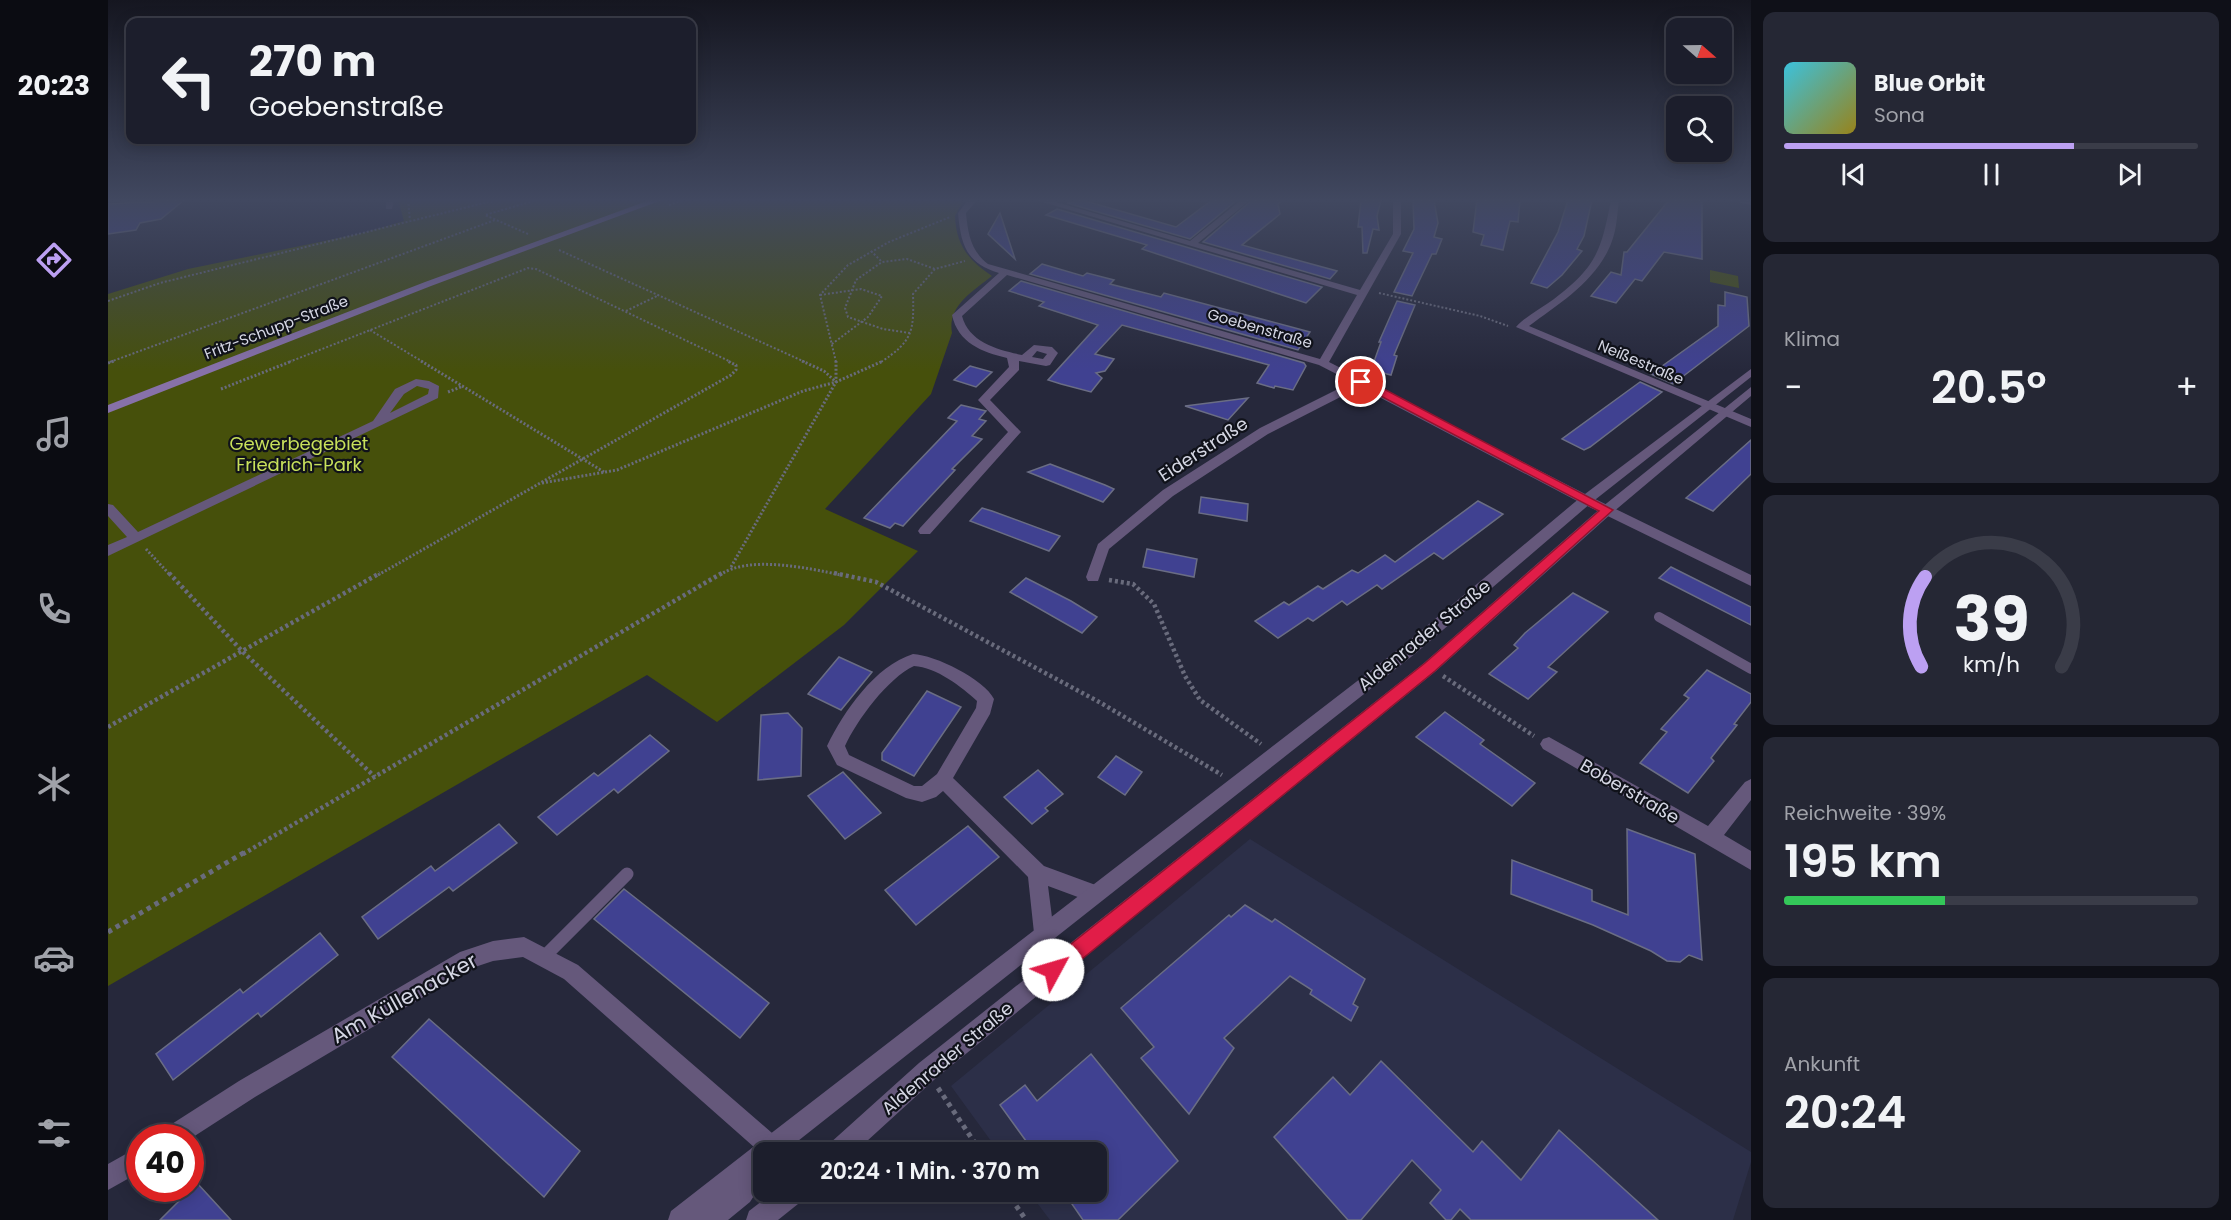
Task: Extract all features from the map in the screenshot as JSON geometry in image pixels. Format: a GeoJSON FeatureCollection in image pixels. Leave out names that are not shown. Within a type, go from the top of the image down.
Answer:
{"type":"FeatureCollection","features":[{"type":"Feature","properties":{"kind":"main road","name":"Fritz-Schupp-Straße"},"geometry":{"type":"LineString","coordinates":[[108,409],[505,257]]}},
{"type":"Feature","properties":{"kind":"street"},"geometry":{"type":"LineString","coordinates":[[1236,257],[1364,294]]}},
{"type":"Feature","properties":{"kind":"street"},"geometry":{"type":"LineString","coordinates":[[1323,363],[1384,257]]}},
{"type":"Feature","properties":{"kind":"street"},"geometry":{"type":"LineString","coordinates":[[1521,327],[1580,284],[1600,257]]}},
{"type":"Feature","properties":{"kind":"street","name":"Goebenstraße"},"geometry":{"type":"LineString","coordinates":[[976,260],[1004,273],[1323,363],[1586,500],[1751,581]]}},
{"type":"Feature","properties":{"kind":"street"},"geometry":{"type":"LineString","coordinates":[[1004,273],[966,305],[957,315],[957,324],[969,340],[1025,358]]}},
{"type":"Feature","properties":{"kind":"street","name":"Neißestraße"},"geometry":{"type":"LineString","coordinates":[[1521,327],[1751,423]]}},
{"type":"Feature","properties":{"kind":"street"},"geometry":{"type":"LineString","coordinates":[[925,531],[1015,432],[984,400],[1015,368],[1012,354]]}},
{"type":"Feature","properties":{"kind":"street","name":"Aldenrader Straße"},"geometry":{"type":"LineString","coordinates":[[848,1142],[927,1071],[1430,667],[1607,510],[1716,409],[1751,372]]}},
{"type":"Feature","properties":{"kind":"street","name":"Eiderstraße"},"geometry":{"type":"LineString","coordinates":[[1093,577],[1103,547],[1168,493],[1264,430],[1361,382]]}},
{"type":"Feature","properties":{"kind":"street"},"geometry":{"type":"LineString","coordinates":[[108,551],[376,425],[429,399],[436,392],[435,388],[427,384],[415,385],[397,392],[376,425]]}},
{"type":"Feature","properties":{"kind":"street","name":"Aldenrader Straße"},"geometry":{"type":"LineString","coordinates":[[780,1142],[1044,933],[1410,649],[1586,500],[1716,409],[1751,390]]}},
{"type":"Feature","properties":{"kind":"street"},"geometry":{"type":"LineString","coordinates":[[108,508],[136,538]]}},
{"type":"Feature","properties":{"kind":"street"},"geometry":{"type":"LineString","coordinates":[[912,660],[926,662],[979,692],[986,699],[984,710],[943,779],[932,791],[921,796],[843,760],[836,746],[841,731],[895,670],[912,660]]}},
{"type":"Feature","properties":{"kind":"street","name":"Boberstraße"},"geometry":{"type":"LineString","coordinates":[[1549,744],[1751,861]]}},
{"type":"Feature","properties":{"kind":"street"},"geometry":{"type":"LineString","coordinates":[[943,779],[1037,873],[1094,894]]}},
{"type":"Feature","properties":{"kind":"street"},"geometry":{"type":"LineString","coordinates":[[1711,837],[1751,787]]}},
{"type":"Feature","properties":{"kind":"street"},"geometry":{"type":"LineString","coordinates":[[1037,873],[1044,933]]}},
{"type":"Feature","properties":{"kind":"street","name":"Am Küllenacker"},"geometry":{"type":"LineString","coordinates":[[192,1124],[247,1089],[467,959],[493,951],[524,947],[571,972],[754,1142]]}},
{"type":"Feature","properties":{"kind":"street","name":"Aldenrader Straße"},"geometry":{"type":"LineString","coordinates":[[680,1220],[753,1163]]}},
{"type":"Feature","properties":{"kind":"street"},"geometry":{"type":"LineString","coordinates":[[108,1178],[126,1167]]}},
{"type":"Feature","properties":{"kind":"street","name":"Aldenrader Straße"},"geometry":{"type":"LineString","coordinates":[[709,1220],[741,1193],[753,1174]]}},
{"type":"Feature","properties":{"kind":"street"},"geometry":{"type":"LineString","coordinates":[[758,1220],[780,1202]]}},
{"type":"Feature","properties":{"kind":"lane"},"geometry":{"type":"LineString","coordinates":[[1659,617],[1751,669]]}},
{"type":"Feature","properties":{"kind":"lane"},"geometry":{"type":"LineString","coordinates":[[543,958],[627,874]]}},
{"type":"Feature","properties":{"kind":"path"},"geometry":{"type":"LineString","coordinates":[[108,301],[160,283],[269,257]]}},
{"type":"Feature","properties":{"kind":"path"},"geometry":{"type":"LineString","coordinates":[[108,363],[396,257]]}},
{"type":"Feature","properties":{"kind":"path"},"geometry":{"type":"LineString","coordinates":[[576,257],[824,371],[837,382]]}},
{"type":"Feature","properties":{"kind":"path"},"geometry":{"type":"LineString","coordinates":[[820,295],[848,265],[861,257]]}},
{"type":"Feature","properties":{"kind":"path"},"geometry":{"type":"LineString","coordinates":[[877,257],[882,262]]}},
{"type":"Feature","properties":{"kind":"path"},"geometry":{"type":"LineString","coordinates":[[910,333],[859,323],[848,317],[845,308],[856,280],[882,262],[907,259],[935,269],[976,260]]}},
{"type":"Feature","properties":{"kind":"path"},"geometry":{"type":"LineString","coordinates":[[108,727],[736,370],[735,365],[625,311],[536,269],[528,268],[221,389]]}},
{"type":"Feature","properties":{"kind":"path"},"geometry":{"type":"LineString","coordinates":[[538,484],[617,470],[803,391],[837,382],[880,363],[903,348],[914,327],[913,294],[935,269]]}},
{"type":"Feature","properties":{"kind":"path"},"geometry":{"type":"LineString","coordinates":[[820,295],[853,290],[877,292],[882,296],[879,306],[867,318],[832,344]]}},
{"type":"Feature","properties":{"kind":"path"},"geometry":{"type":"LineString","coordinates":[[1364,294],[1382,293],[1480,316],[1506,326],[1521,327]]}},
{"type":"Feature","properties":{"kind":"path"},"geometry":{"type":"LineString","coordinates":[[625,311],[658,295]]}},
{"type":"Feature","properties":{"kind":"path"},"geometry":{"type":"LineString","coordinates":[[108,932],[704,586],[731,567],[837,382],[838,367],[824,322],[820,295]]}},
{"type":"Feature","properties":{"kind":"path"},"geometry":{"type":"LineString","coordinates":[[369,329],[603,472]]}},
{"type":"Feature","properties":{"kind":"path"},"geometry":{"type":"LineString","coordinates":[[136,538],[242,651],[375,777]]}},
{"type":"Feature","properties":{"kind":"path"},"geometry":{"type":"LineString","coordinates":[[731,567],[754,564],[818,570],[876,582],[1101,703],[1236,783]]}},
{"type":"Feature","properties":{"kind":"path"},"geometry":{"type":"LineString","coordinates":[[1093,577],[1133,584],[1154,604],[1185,676],[1200,700],[1275,753]]}},
{"type":"Feature","properties":{"kind":"path"},"geometry":{"type":"LineString","coordinates":[[1430,667],[1549,744]]}},
{"type":"Feature","properties":{"kind":"path"},"geometry":{"type":"LineString","coordinates":[[927,1071],[974,1142]]}},
{"type":"Feature","properties":{"kind":"path"},"geometry":{"type":"LineString","coordinates":[[1014,1202],[1026,1220]]}},
{"type":"Feature","properties":{"kind":"shaded area"},"geometry":{"type":"Polygon","coordinates":[[[1250,839],[1751,1152],[1751,1162],[1733,1220],[1050,1220],[1036,1202],[1107,1202],[1107,1142],[992,1142],[951,1086],[1250,839]]]}},
{"type":"Feature","properties":{"kind":"green space","name":"Gewerbegebiet Friedrich-Park"},"geometry":{"type":"Polygon","coordinates":[[[247,257],[969,257],[992,276],[957,307],[953,315],[952,333],[931,394],[825,509],[918,551],[844,625],[717,722],[647,675],[108,986],[108,294],[188,269],[247,257]]]}},
{"type":"Feature","properties":{"kind":"green space"},"geometry":{"type":"Polygon","coordinates":[[[1710,270],[1738,276],[1739,288],[1710,282],[1710,270]]]}},
{"type":"Feature","properties":{"kind":"building"},"geometry":{"type":"Polygon","coordinates":[[[1166,257],[1220,257],[1322,287],[1306,303],[1166,257]]]}},
{"type":"Feature","properties":{"kind":"building"},"geometry":{"type":"Polygon","coordinates":[[[1254,257],[1286,257],[1337,271],[1330,279],[1254,257]]]}},
{"type":"Feature","properties":{"kind":"building"},"geometry":{"type":"Polygon","coordinates":[[[1411,257],[1431,257],[1412,296],[1394,292],[1411,257]]]}},
{"type":"Feature","properties":{"kind":"building"},"geometry":{"type":"Polygon","coordinates":[[[1545,257],[1577,257],[1547,288],[1531,283],[1545,257]]]}},
{"type":"Feature","properties":{"kind":"building"},"geometry":{"type":"Polygon","coordinates":[[[1623,257],[1660,257],[1642,281],[1635,279],[1616,303],[1591,296],[1611,272],[1621,275],[1623,257]]]}},
{"type":"Feature","properties":{"kind":"building"},"geometry":{"type":"Polygon","coordinates":[[[1042,264],[1083,276],[1087,273],[1114,280],[1110,284],[1161,297],[1164,293],[1310,332],[1298,350],[1030,274],[1042,264]]]}},
{"type":"Feature","properties":{"kind":"building"},"geometry":{"type":"Polygon","coordinates":[[[1021,281],[1304,363],[1306,366],[1293,390],[1275,386],[1274,388],[1257,383],[1269,365],[1122,325],[1095,354],[1114,359],[1105,371],[1096,373],[1102,378],[1091,392],[1061,384],[1048,380],[1098,325],[1039,306],[1044,302],[1009,291],[1021,281]]]}},
{"type":"Feature","properties":{"kind":"building"},"geometry":{"type":"Polygon","coordinates":[[[1725,292],[1747,297],[1749,326],[1673,384],[1651,374],[1718,326],[1718,305],[1725,306],[1725,292]]]}},
{"type":"Feature","properties":{"kind":"building"},"geometry":{"type":"Polygon","coordinates":[[[1397,301],[1415,305],[1394,355],[1397,356],[1391,375],[1371,370],[1381,342],[1379,342],[1397,301]]]}},
{"type":"Feature","properties":{"kind":"building"},"geometry":{"type":"Polygon","coordinates":[[[970,366],[992,372],[976,387],[954,380],[970,366]]]}},
{"type":"Feature","properties":{"kind":"building"},"geometry":{"type":"Polygon","coordinates":[[[1640,382],[1662,392],[1584,450],[1562,439],[1640,382]]]}},
{"type":"Feature","properties":{"kind":"building"},"geometry":{"type":"Polygon","coordinates":[[[1248,398],[1228,420],[1185,406],[1248,398]]]}},
{"type":"Feature","properties":{"kind":"building"},"geometry":{"type":"Polygon","coordinates":[[[961,405],[986,411],[979,419],[986,421],[972,436],[982,439],[952,469],[955,470],[903,526],[895,523],[890,528],[864,518],[957,421],[948,418],[961,405]]]}},
{"type":"Feature","properties":{"kind":"building"},"geometry":{"type":"Polygon","coordinates":[[[1751,440],[1751,474],[1713,511],[1686,498],[1751,440]]]}},
{"type":"Feature","properties":{"kind":"building"},"geometry":{"type":"Polygon","coordinates":[[[1050,464],[1114,489],[1103,502],[1028,472],[1050,464]]]}},
{"type":"Feature","properties":{"kind":"building"},"geometry":{"type":"Polygon","coordinates":[[[1201,497],[1248,504],[1247,521],[1199,513],[1201,497]]]}},
{"type":"Feature","properties":{"kind":"building"},"geometry":{"type":"Polygon","coordinates":[[[1478,501],[1503,514],[1443,559],[1434,553],[1382,589],[1377,585],[1347,605],[1342,601],[1313,621],[1308,618],[1278,638],[1255,621],[1284,602],[1289,605],[1318,586],[1323,589],[1352,570],[1358,573],[1385,555],[1395,562],[1478,501]]]}},
{"type":"Feature","properties":{"kind":"building"},"geometry":{"type":"Polygon","coordinates":[[[982,508],[1060,536],[1049,551],[970,521],[982,508]]]}},
{"type":"Feature","properties":{"kind":"building"},"geometry":{"type":"Polygon","coordinates":[[[1147,549],[1197,559],[1194,577],[1143,567],[1147,549]]]}},
{"type":"Feature","properties":{"kind":"building"},"geometry":{"type":"Polygon","coordinates":[[[1671,567],[1751,607],[1751,625],[1659,578],[1671,567]]]}},
{"type":"Feature","properties":{"kind":"building"},"geometry":{"type":"Polygon","coordinates":[[[1026,578],[1097,617],[1082,633],[1010,592],[1026,578]]]}},
{"type":"Feature","properties":{"kind":"building"},"geometry":{"type":"Polygon","coordinates":[[[1573,593],[1608,612],[1548,667],[1557,672],[1528,699],[1489,674],[1518,648],[1514,645],[1525,633],[1573,593]]]}},
{"type":"Feature","properties":{"kind":"building"},"geometry":{"type":"Polygon","coordinates":[[[839,657],[872,672],[841,710],[808,694],[839,657]]]}},
{"type":"Feature","properties":{"kind":"building"},"geometry":{"type":"Polygon","coordinates":[[[1707,670],[1751,694],[1751,702],[1734,724],[1737,725],[1711,758],[1714,761],[1688,793],[1640,763],[1667,732],[1661,729],[1689,698],[1684,695],[1707,670]]]}},
{"type":"Feature","properties":{"kind":"building"},"geometry":{"type":"Polygon","coordinates":[[[927,691],[961,707],[914,776],[882,760],[882,753],[927,691]]]}},
{"type":"Feature","properties":{"kind":"building"},"geometry":{"type":"Polygon","coordinates":[[[1445,712],[1484,740],[1480,744],[1535,783],[1512,806],[1416,737],[1445,712]]]}},
{"type":"Feature","properties":{"kind":"building"},"geometry":{"type":"Polygon","coordinates":[[[788,713],[802,728],[801,776],[758,780],[761,715],[788,713]]]}},
{"type":"Feature","properties":{"kind":"building"},"geometry":{"type":"Polygon","coordinates":[[[650,735],[669,751],[618,793],[614,789],[557,835],[538,817],[594,773],[598,776],[650,735]]]}},
{"type":"Feature","properties":{"kind":"building"},"geometry":{"type":"Polygon","coordinates":[[[1116,756],[1142,772],[1125,795],[1098,777],[1116,756]]]}},
{"type":"Feature","properties":{"kind":"building"},"geometry":{"type":"Polygon","coordinates":[[[1038,770],[1063,794],[1045,808],[1048,811],[1032,824],[1004,797],[1038,770]]]}},
{"type":"Feature","properties":{"kind":"building"},"geometry":{"type":"Polygon","coordinates":[[[843,772],[881,813],[845,839],[808,796],[843,772]]]}},
{"type":"Feature","properties":{"kind":"building"},"geometry":{"type":"Polygon","coordinates":[[[499,824],[517,843],[453,891],[449,887],[378,939],[362,917],[431,866],[435,871],[499,824]]]}},
{"type":"Feature","properties":{"kind":"building"},"geometry":{"type":"Polygon","coordinates":[[[968,826],[999,857],[916,925],[885,890],[968,826]]]}},
{"type":"Feature","properties":{"kind":"building"},"geometry":{"type":"Polygon","coordinates":[[[1627,829],[1695,854],[1702,960],[1689,955],[1680,962],[1667,961],[1651,951],[1593,925],[1511,894],[1512,860],[1592,890],[1592,901],[1628,915],[1627,829]]]}},
{"type":"Feature","properties":{"kind":"building"},"geometry":{"type":"Polygon","coordinates":[[[624,889],[769,1003],[740,1038],[594,919],[624,889]]]}},
{"type":"Feature","properties":{"kind":"building"},"geometry":{"type":"Polygon","coordinates":[[[1245,905],[1272,922],[1275,919],[1365,979],[1353,1004],[1358,1007],[1351,1021],[1310,994],[1312,990],[1290,976],[1224,1038],[1234,1048],[1189,1114],[1141,1058],[1154,1047],[1121,1008],[1229,915],[1231,917],[1245,905]]]}},
{"type":"Feature","properties":{"kind":"building"},"geometry":{"type":"Polygon","coordinates":[[[320,933],[338,955],[261,1017],[258,1013],[173,1080],[156,1054],[240,989],[243,993],[320,933]]]}},
{"type":"Feature","properties":{"kind":"building"},"geometry":{"type":"Polygon","coordinates":[[[429,1019],[580,1151],[544,1197],[392,1057],[429,1019]]]}},
{"type":"Feature","properties":{"kind":"building"},"geometry":{"type":"Polygon","coordinates":[[[1091,1054],[1178,1161],[1118,1220],[1083,1220],[1071,1202],[1107,1202],[1107,1142],[1027,1142],[1000,1105],[1025,1085],[1037,1101],[1091,1054]]]}},
{"type":"Feature","properties":{"kind":"building"},"geometry":{"type":"Polygon","coordinates":[[[1381,1061],[1473,1152],[1482,1141],[1521,1180],[1559,1130],[1658,1220],[1471,1220],[1460,1209],[1451,1220],[1446,1220],[1430,1203],[1441,1190],[1412,1160],[1361,1220],[1348,1220],[1274,1137],[1333,1077],[1350,1095],[1381,1061]]]}},
{"type":"Feature","properties":{"kind":"building"},"geometry":{"type":"Polygon","coordinates":[[[204,1191],[231,1220],[160,1220],[178,1202],[204,1202],[204,1191]]]}},
{"type":"Feature","properties":{"kind":"route"},"geometry":{"type":"LineString","coordinates":[[1053,970],[1430,667],[1607,510],[1361,382]]}}]}
